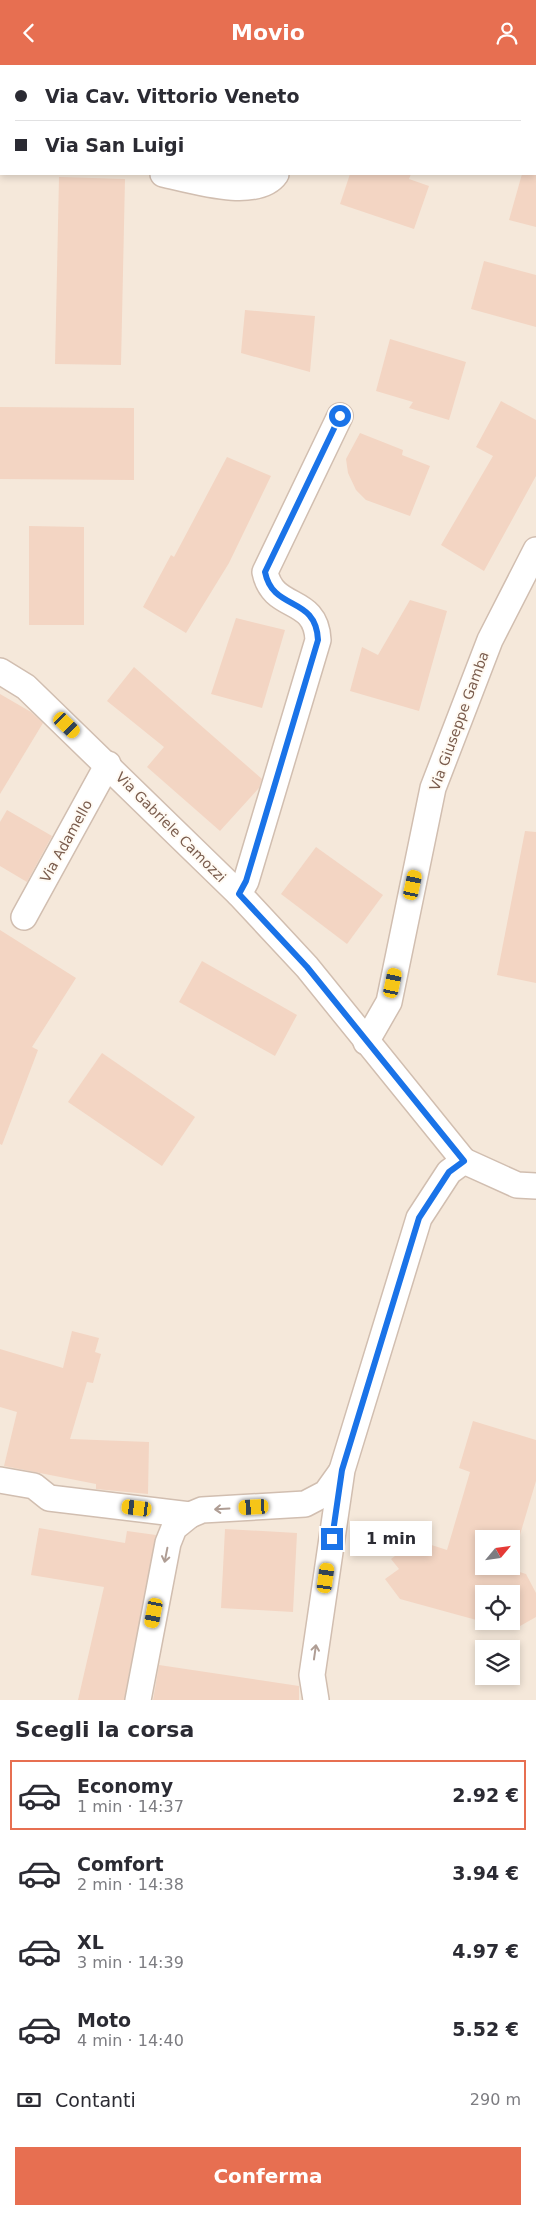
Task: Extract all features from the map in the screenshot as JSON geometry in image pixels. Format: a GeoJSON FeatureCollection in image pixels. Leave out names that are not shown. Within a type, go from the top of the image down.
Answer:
{"type":"FeatureCollection","features":[{"type":"Feature","properties":{"kind":"street"},"geometry":{"type":"LineString","coordinates":[[168,175],[218,185],[251,188],[271,181],[275,175]]}},
{"type":"Feature","properties":{"kind":"street"},"geometry":{"type":"LineString","coordinates":[[239,894],[246,881],[318,640],[318,626],[310,614],[277,595],[268,585],[265,572],[340,416]]}},
{"type":"Feature","properties":{"kind":"street","name":"Via Giuseppe Gamba"},"geometry":{"type":"LineString","coordinates":[[366,1042],[389,1002],[433,788],[490,639],[536,550]]}},
{"type":"Feature","properties":{"kind":"street","name":"Via Gabriele Camozzi"},"geometry":{"type":"LineString","coordinates":[[0,671],[26,687],[239,894],[307,967],[464,1161]]}},
{"type":"Feature","properties":{"kind":"street","name":"Via Adamello"},"geometry":{"type":"LineString","coordinates":[[24,917],[108,765]]}},
{"type":"Feature","properties":{"kind":"street"},"geometry":{"type":"LineString","coordinates":[[316,1700],[312,1675],[342,1470],[419,1218],[449,1172],[464,1161],[517,1185],[536,1186]]}},
{"type":"Feature","properties":{"kind":"street"},"geometry":{"type":"LineString","coordinates":[[138,1700],[168,1543],[174,1528],[190,1515],[202,1510],[305,1504],[326,1493],[342,1470]]}},
{"type":"Feature","properties":{"kind":"street"},"geometry":{"type":"LineString","coordinates":[[0,1480],[34,1486],[49,1498],[190,1515]]}},
{"type":"Feature","properties":{"kind":"street"},"geometry":{"type":"LineString","coordinates":[[305,1504],[316,1513],[332,1539]]}},
{"type":"Feature","properties":{"kind":"shaded area"},"geometry":{"type":"Polygon","coordinates":[[[0,175],[536,175],[536,1700],[0,1700],[0,175]]]}},
{"type":"Feature","properties":{"kind":"building"},"geometry":{"type":"Polygon","coordinates":[[[350,175],[411,175],[409,179],[429,186],[414,229],[340,204],[350,175]]]}},
{"type":"Feature","properties":{"kind":"building"},"geometry":{"type":"Polygon","coordinates":[[[522,175],[536,175],[536,227],[509,220],[522,175]]]}},
{"type":"Feature","properties":{"kind":"building"},"geometry":{"type":"Polygon","coordinates":[[[59,177],[125,179],[121,365],[55,364],[59,177]]]}},
{"type":"Feature","properties":{"kind":"building"},"geometry":{"type":"Polygon","coordinates":[[[484,261],[536,275],[536,327],[471,309],[484,261]]]}},
{"type":"Feature","properties":{"kind":"building"},"geometry":{"type":"Polygon","coordinates":[[[245,310],[315,316],[310,372],[241,353],[245,310]]]}},
{"type":"Feature","properties":{"kind":"building"},"geometry":{"type":"Polygon","coordinates":[[[390,339],[466,362],[449,420],[409,408],[413,402],[376,391],[390,339]]]}},
{"type":"Feature","properties":{"kind":"building"},"geometry":{"type":"Polygon","coordinates":[[[501,401],[536,420],[536,476],[484,571],[441,545],[493,456],[476,447],[501,401]]]}},
{"type":"Feature","properties":{"kind":"building"},"geometry":{"type":"Polygon","coordinates":[[[0,407],[134,408],[134,480],[0,479],[0,407]]]}},
{"type":"Feature","properties":{"kind":"building"},"geometry":{"type":"Polygon","coordinates":[[[360,433],[403,450],[402,455],[430,466],[410,516],[366,500],[356,490],[348,473],[346,459],[360,433]]]}},
{"type":"Feature","properties":{"kind":"building"},"geometry":{"type":"Polygon","coordinates":[[[227,457],[271,476],[229,563],[186,633],[143,607],[171,555],[174,557],[227,457]]]}},
{"type":"Feature","properties":{"kind":"building"},"geometry":{"type":"Polygon","coordinates":[[[29,526],[84,527],[84,625],[29,625],[29,526]]]}},
{"type":"Feature","properties":{"kind":"building"},"geometry":{"type":"Polygon","coordinates":[[[410,600],[447,611],[419,711],[350,691],[362,647],[378,655],[410,600]]]}},
{"type":"Feature","properties":{"kind":"building"},"geometry":{"type":"Polygon","coordinates":[[[236,618],[285,630],[262,708],[211,694],[236,618]]]}},
{"type":"Feature","properties":{"kind":"building"},"geometry":{"type":"Polygon","coordinates":[[[134,667],[262,779],[259,788],[220,831],[147,767],[164,747],[107,701],[134,667]]]}},
{"type":"Feature","properties":{"kind":"building"},"geometry":{"type":"Polygon","coordinates":[[[0,694],[31,712],[43,723],[0,794],[0,694]]]}},
{"type":"Feature","properties":{"kind":"building"},"geometry":{"type":"Polygon","coordinates":[[[7,810],[52,836],[27,882],[0,866],[0,822],[7,810]]]}},
{"type":"Feature","properties":{"kind":"building"},"geometry":{"type":"Polygon","coordinates":[[[525,831],[536,832],[536,983],[497,975],[525,831]]]}},
{"type":"Feature","properties":{"kind":"building"},"geometry":{"type":"Polygon","coordinates":[[[316,847],[383,895],[347,944],[281,894],[316,847]]]}},
{"type":"Feature","properties":{"kind":"building"},"geometry":{"type":"Polygon","coordinates":[[[0,930],[76,978],[32,1047],[38,1050],[2,1145],[0,1144],[0,930]]]}},
{"type":"Feature","properties":{"kind":"building"},"geometry":{"type":"Polygon","coordinates":[[[202,961],[297,1015],[275,1056],[179,1002],[202,961]]]}},
{"type":"Feature","properties":{"kind":"building"},"geometry":{"type":"Polygon","coordinates":[[[102,1053],[195,1117],[162,1166],[68,1102],[102,1053]]]}},
{"type":"Feature","properties":{"kind":"building"},"geometry":{"type":"Polygon","coordinates":[[[72,1331],[99,1338],[95,1352],[101,1354],[93,1383],[87,1382],[70,1439],[149,1442],[148,1494],[96,1489],[96,1484],[4,1466],[17,1412],[0,1407],[0,1349],[63,1368],[72,1331]]]}},
{"type":"Feature","properties":{"kind":"building"},"geometry":{"type":"Polygon","coordinates":[[[473,1421],[536,1440],[536,1481],[520,1535],[520,1530],[475,1530],[475,1575],[520,1575],[520,1572],[526,1574],[536,1593],[536,1617],[520,1626],[520,1585],[475,1585],[475,1620],[400,1599],[385,1579],[399,1569],[391,1559],[416,1540],[447,1550],[470,1472],[459,1468],[473,1421]]]}},
{"type":"Feature","properties":{"kind":"building"},"geometry":{"type":"Polygon","coordinates":[[[39,1528],[125,1543],[127,1531],[156,1535],[124,1700],[78,1700],[104,1587],[31,1575],[39,1528]]]}},
{"type":"Feature","properties":{"kind":"building"},"geometry":{"type":"Polygon","coordinates":[[[225,1529],[297,1533],[293,1612],[221,1608],[225,1529]]]}},
{"type":"Feature","properties":{"kind":"building"},"geometry":{"type":"Polygon","coordinates":[[[159,1665],[299,1686],[299,1700],[153,1700],[159,1665]]]}},
{"type":"Feature","properties":{"kind":"route"},"geometry":{"type":"LineString","coordinates":[[332,1539],[342,1470],[419,1218],[449,1172],[464,1161],[307,967],[239,894],[246,881],[318,640],[318,626],[310,614],[277,595],[268,585],[265,572],[340,416]]}}]}
